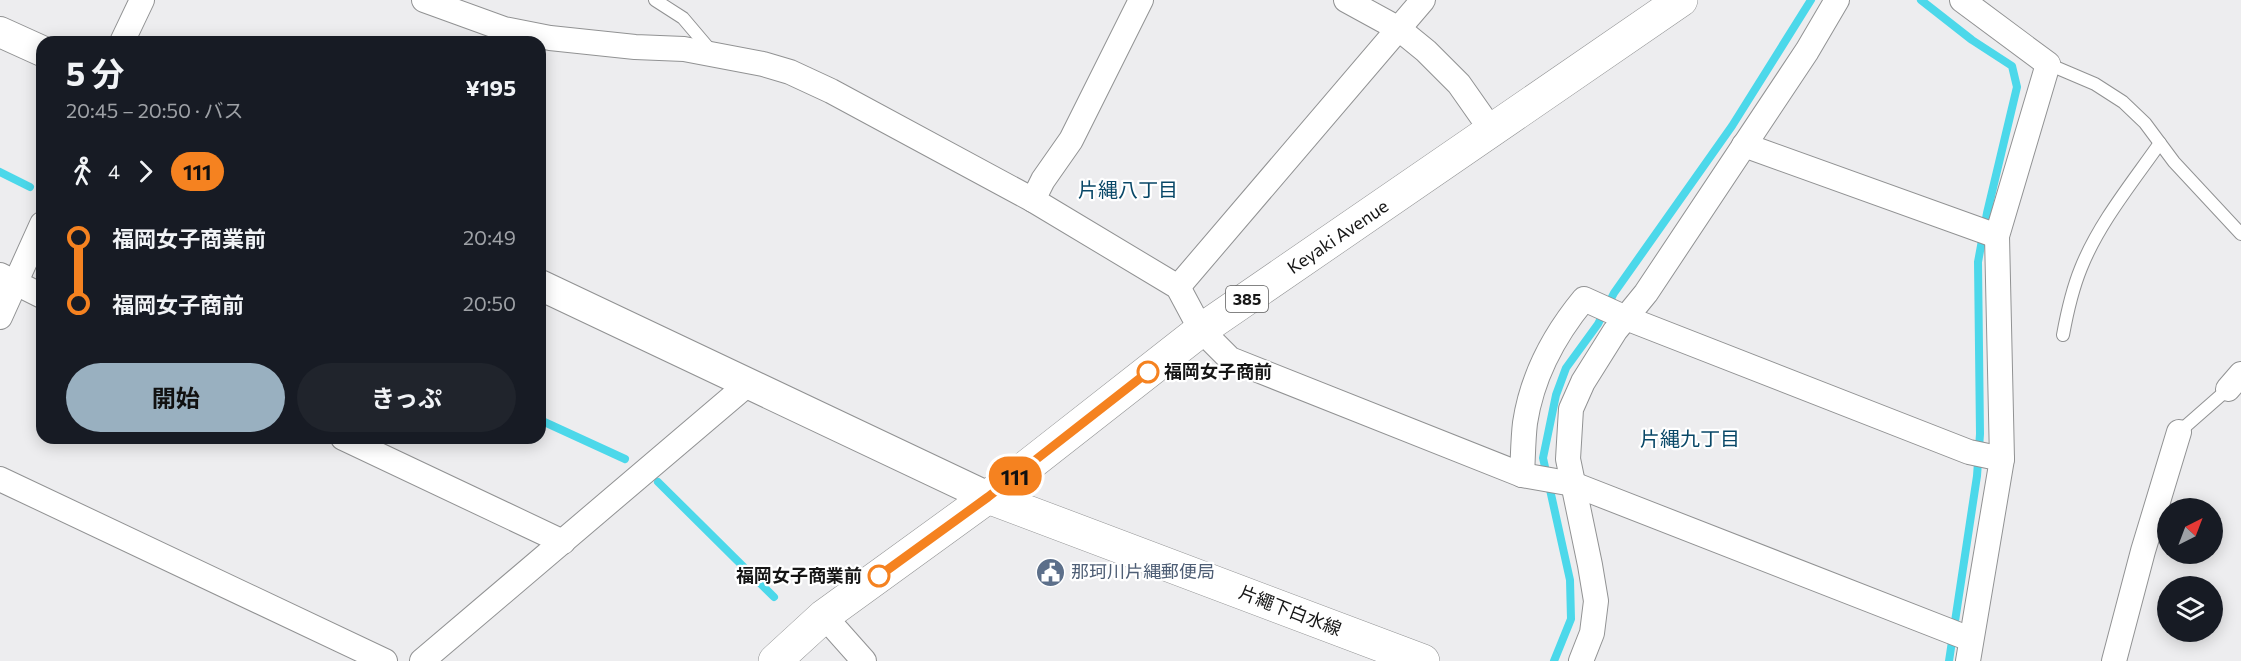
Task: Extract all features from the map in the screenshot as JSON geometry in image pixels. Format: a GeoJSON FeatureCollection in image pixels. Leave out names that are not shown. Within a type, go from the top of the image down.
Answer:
{"type":"FeatureCollection","features":[{"type":"Feature","properties":{"kind":"main road","name":"Keyaki Avenue"},"geometry":{"type":"LineString","coordinates":[[775,661],[825,616],[988,497],[1201,330],[1681,0]]}},
{"type":"Feature","properties":{"kind":"main road","name":"片繩下白水線"},"geometry":{"type":"LineString","coordinates":[[988,497],[1423,661]]}},
{"type":"Feature","properties":{"kind":"street"},"geometry":{"type":"LineString","coordinates":[[125,36],[142,0]]}},
{"type":"Feature","properties":{"kind":"street"},"geometry":{"type":"LineString","coordinates":[[424,0],[504,29],[540,36]]}},
{"type":"Feature","properties":{"kind":"street"},"geometry":{"type":"LineString","coordinates":[[1033,200],[1043,180],[1071,140],[1141,0]]}},
{"type":"Feature","properties":{"kind":"street"},"geometry":{"type":"LineString","coordinates":[[1346,0],[1399,29],[1426,51],[1459,84],[1492,131]]}},
{"type":"Feature","properties":{"kind":"street"},"geometry":{"type":"LineString","coordinates":[[1178,287],[1423,0]]}},
{"type":"Feature","properties":{"kind":"street"},"geometry":{"type":"LineString","coordinates":[[1581,661],[1592,633],[1596,601],[1568,459],[1571,409],[1583,382],[1626,318],[1646,293],[1808,51],[1837,0]]}},
{"type":"Feature","properties":{"kind":"street"},"geometry":{"type":"LineString","coordinates":[[546,37],[635,47],[684,49],[763,64],[790,72],[1033,200],[1178,287],[1201,330],[1230,359],[1522,475],[1573,484],[1969,650],[2002,459],[1997,236],[2048,64],[1962,0]]}},
{"type":"Feature","properties":{"kind":"street"},"geometry":{"type":"LineString","coordinates":[[0,32],[36,48]]}},
{"type":"Feature","properties":{"kind":"street"},"geometry":{"type":"LineString","coordinates":[[1744,145],[1997,236]]}},
{"type":"Feature","properties":{"kind":"street"},"geometry":{"type":"LineString","coordinates":[[0,317],[8,280],[36,234]]}},
{"type":"Feature","properties":{"kind":"street"},"geometry":{"type":"LineString","coordinates":[[8,280],[36,293]]}},
{"type":"Feature","properties":{"kind":"street"},"geometry":{"type":"LineString","coordinates":[[546,288],[988,497]]}},
{"type":"Feature","properties":{"kind":"street"},"geometry":{"type":"LineString","coordinates":[[1522,475],[1525,424],[1533,391],[1544,362],[1566,320],[1584,299],[1626,318],[1969,452],[2002,459]]}},
{"type":"Feature","properties":{"kind":"street"},"geometry":{"type":"LineString","coordinates":[[422,661],[749,383]]}},
{"type":"Feature","properties":{"kind":"street"},"geometry":{"type":"LineString","coordinates":[[2114,661],[2143,551],[2179,432]]}},
{"type":"Feature","properties":{"kind":"street"},"geometry":{"type":"LineString","coordinates":[[356,444],[563,542]]}},
{"type":"Feature","properties":{"kind":"street"},"geometry":{"type":"LineString","coordinates":[[0,479],[386,661]]}},
{"type":"Feature","properties":{"kind":"street"},"geometry":{"type":"LineString","coordinates":[[825,616],[864,661]]}},
{"type":"Feature","properties":{"kind":"lane"},"geometry":{"type":"LineString","coordinates":[[655,0],[683,18],[713,54]]}},
{"type":"Feature","properties":{"kind":"lane"},"geometry":{"type":"LineString","coordinates":[[2048,64],[2095,84],[2123,102],[2145,123],[2174,162],[2241,234]]}},
{"type":"Feature","properties":{"kind":"lane"},"geometry":{"type":"LineString","coordinates":[[2063,335],[2081,268],[2108,218],[2160,143]]}},
{"type":"Feature","properties":{"kind":"lane"},"geometry":{"type":"LineString","coordinates":[[2179,432],[2235,382]]}},
{"type":"Feature","properties":{"kind":"waterway"},"geometry":{"type":"LineString","coordinates":[[1554,661],[1571,619],[1570,580],[1543,458],[1556,395],[1566,368],[1598,324],[1614,293],[1732,126],[1811,0]]}},
{"type":"Feature","properties":{"kind":"waterway"},"geometry":{"type":"LineString","coordinates":[[1921,0],[1972,40],[2012,66],[2017,87],[1987,213],[1978,262],[1980,434],[1977,476],[1949,661]]}},
{"type":"Feature","properties":{"kind":"waterway"},"geometry":{"type":"LineString","coordinates":[[0,172],[30,187]]}},
{"type":"Feature","properties":{"kind":"waterway"},"geometry":{"type":"LineString","coordinates":[[546,423],[625,459]]}},
{"type":"Feature","properties":{"kind":"waterway"},"geometry":{"type":"LineString","coordinates":[[658,482],[774,597]]}},
{"type":"Feature","properties":{"kind":"bus line","name":"111"},"geometry":{"type":"LineString","coordinates":[[879,576],[988,497],[1148,372]]}},
{"type":"Feature","properties":{"kind":"place","name":"福岡女子商前"},"geometry":{"type":"Point","coordinates":[1148,372]}},
{"type":"Feature","properties":{"kind":"place","name":"那珂川片縄郵便局"},"geometry":{"type":"Point","coordinates":[1050,572]}},
{"type":"Feature","properties":{"kind":"place","name":"福岡女子商業前"},"geometry":{"type":"Point","coordinates":[879,576]}},
{"type":"Feature","properties":{"kind":"district","name":"片縄八丁目"},"geometry":{"type":"Point","coordinates":[1128,190]}},
{"type":"Feature","properties":{"kind":"district","name":"片縄九丁目"},"geometry":{"type":"Point","coordinates":[1690,439]}}]}
